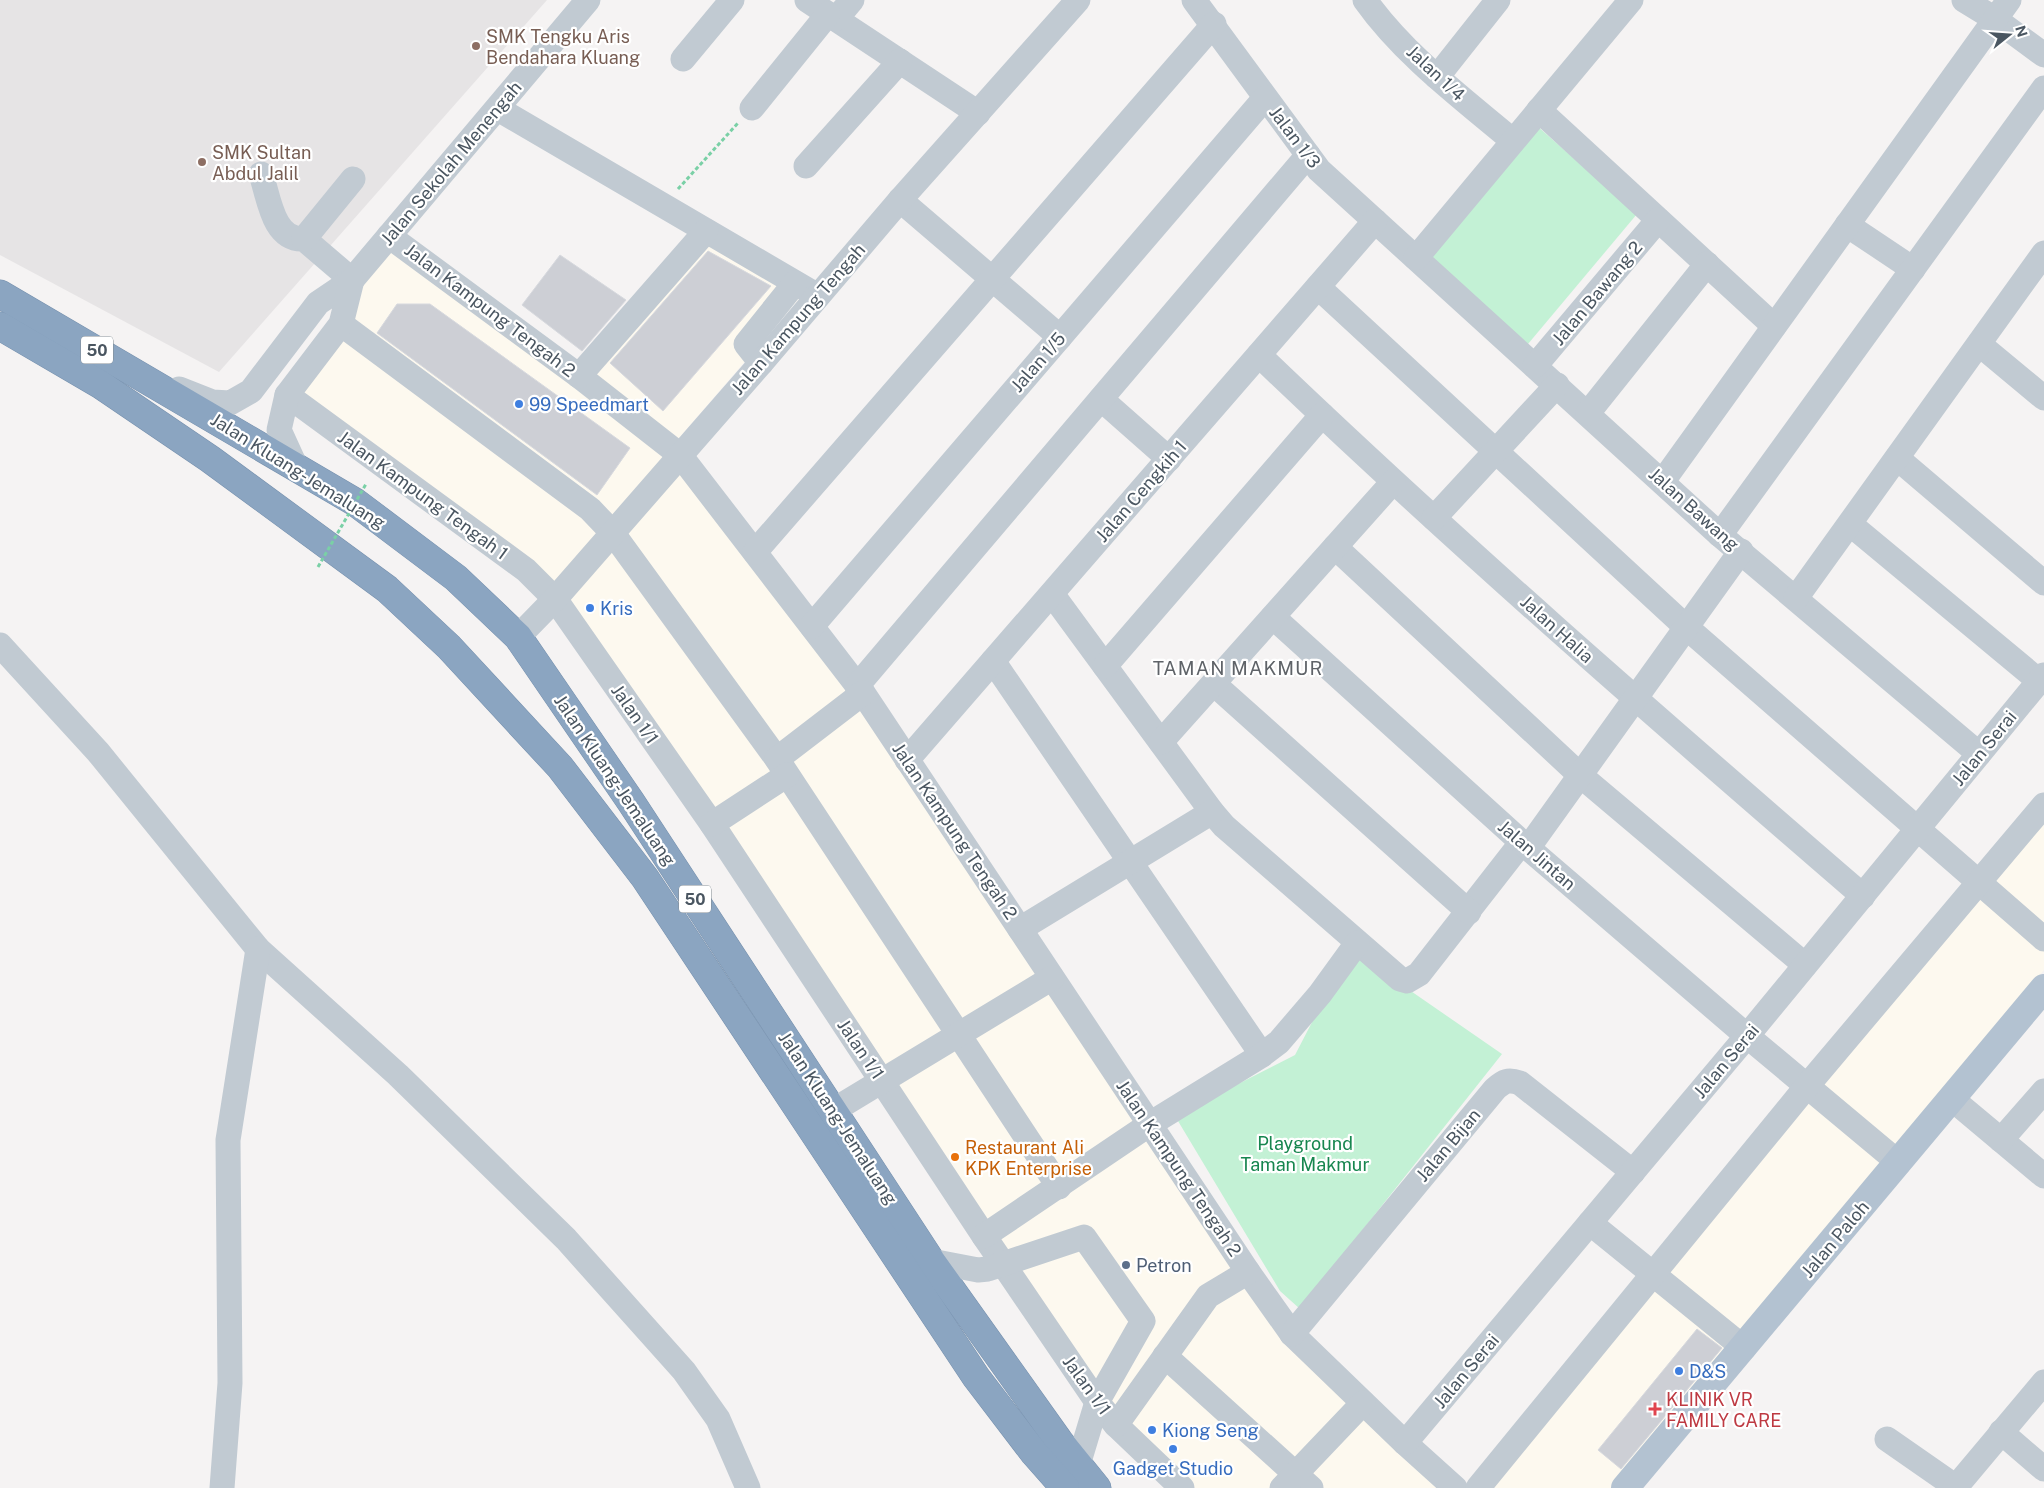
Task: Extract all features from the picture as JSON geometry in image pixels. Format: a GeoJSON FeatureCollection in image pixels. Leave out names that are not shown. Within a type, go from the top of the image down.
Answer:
{"type":"FeatureCollection","features":[{"type":"Feature","properties":{"kind":"highway","name":"Jalan Kluang-Jemaluang"},"geometry":{"type":"LineString","coordinates":[[0,294],[355,502],[456,578],[518,637],[631,802],[931,1261],[1078,1465],[1097,1488]]}},
{"type":"Feature","properties":{"kind":"highway","name":"Jalan Kluang-Jemaluang"},"geometry":{"type":"LineString","coordinates":[[0,326],[147,414],[304,526],[387,589],[449,646],[560,767],[645,878],[976,1377],[1034,1453],[1066,1488]]}},
{"type":"Feature","properties":{"kind":"main road","name":"Jalan Paloh"},"geometry":{"type":"LineString","coordinates":[[1625,1488],[1900,1163],[2044,988]]}},
{"type":"Feature","properties":{"kind":"street","name":"Jalan Sekolah Menengah"},"geometry":{"type":"LineString","coordinates":[[127,368],[212,402],[230,403],[251,391],[318,303],[352,280],[588,0]]}},
{"type":"Feature","properties":{"kind":"street"},"geometry":{"type":"LineString","coordinates":[[683,58],[732,0]]}},
{"type":"Feature","properties":{"kind":"street"},"geometry":{"type":"LineString","coordinates":[[807,0],[978,113]]}},
{"type":"Feature","properties":{"kind":"street"},"geometry":{"type":"LineString","coordinates":[[752,108],[832,16],[852,0]]}},
{"type":"Feature","properties":{"kind":"street","name":"Jalan Kampung Tengah"},"geometry":{"type":"LineString","coordinates":[[518,637],[555,598],[761,363],[900,200],[1078,0]]}},
{"type":"Feature","properties":{"kind":"street","name":"Jalan 1/3"},"geometry":{"type":"LineString","coordinates":[[1194,0],[1214,24],[1265,98],[1319,170],[1416,258]]}},
{"type":"Feature","properties":{"kind":"street"},"geometry":{"type":"LineString","coordinates":[[1437,77],[1498,0]]}},
{"type":"Feature","properties":{"kind":"street"},"geometry":{"type":"LineString","coordinates":[[1416,258],[1631,0]]}},
{"type":"Feature","properties":{"kind":"street"},"geometry":{"type":"LineString","coordinates":[[1964,0],[2002,9],[2044,55]]}},
{"type":"Feature","properties":{"kind":"street","name":"Jalan 1/4"},"geometry":{"type":"LineString","coordinates":[[1378,6],[1437,77],[1513,141]]}},
{"type":"Feature","properties":{"kind":"street"},"geometry":{"type":"LineString","coordinates":[[1663,481],[2002,9]]}},
{"type":"Feature","properties":{"kind":"street"},"geometry":{"type":"LineString","coordinates":[[755,552],[1214,24]]}},
{"type":"Feature","properties":{"kind":"street"},"geometry":{"type":"LineString","coordinates":[[806,166],[900,61]]}},
{"type":"Feature","properties":{"kind":"street"},"geometry":{"type":"LineString","coordinates":[[1720,535],[2044,88]]}},
{"type":"Feature","properties":{"kind":"street","name":"Jalan 1/5"},"geometry":{"type":"LineString","coordinates":[[812,626],[1265,98]]}},
{"type":"Feature","properties":{"kind":"street"},"geometry":{"type":"LineString","coordinates":[[498,109],[818,296]]}},
{"type":"Feature","properties":{"kind":"street"},"geometry":{"type":"LineString","coordinates":[[1539,110],[1774,326]]}},
{"type":"Feature","properties":{"kind":"street"},"geometry":{"type":"LineString","coordinates":[[712,824],[782,767],[860,689],[1101,399],[1308,155]]}},
{"type":"Feature","properties":{"kind":"street"},"geometry":{"type":"LineString","coordinates":[[261,174],[278,226],[286,236],[295,240],[304,239],[353,179]]}},
{"type":"Feature","properties":{"kind":"street"},"geometry":{"type":"LineString","coordinates":[[900,200],[1060,337]]}},
{"type":"Feature","properties":{"kind":"street","name":"Jalan Bawang 2"},"geometry":{"type":"LineString","coordinates":[[1536,366],[1658,220]]}},
{"type":"Feature","properties":{"kind":"street","name":"Jalan Cengkih 1"},"geometry":{"type":"LineString","coordinates":[[907,760],[1375,221]]}},
{"type":"Feature","properties":{"kind":"street"},"geometry":{"type":"LineString","coordinates":[[1847,225],[1913,269]]}},
{"type":"Feature","properties":{"kind":"street"},"geometry":{"type":"LineString","coordinates":[[578,376],[706,231]]}},
{"type":"Feature","properties":{"kind":"street","name":"Jalan Kampung Tengah 2"},"geometry":{"type":"LineString","coordinates":[[389,236],[680,454],[860,689],[1248,1272],[1292,1334],[1405,1443],[1455,1488]]}},
{"type":"Feature","properties":{"kind":"street"},"geometry":{"type":"LineString","coordinates":[[304,239],[352,280]]}},
{"type":"Feature","properties":{"kind":"street"},"geometry":{"type":"LineString","coordinates":[[1796,598],[2044,253]]}},
{"type":"Feature","properties":{"kind":"street","name":"Jalan Bawang"},"geometry":{"type":"LineString","coordinates":[[1416,258],[1663,481],[1720,535],[1979,754]]}},
{"type":"Feature","properties":{"kind":"street"},"geometry":{"type":"LineString","coordinates":[[1588,413],[1707,264]]}},
{"type":"Feature","properties":{"kind":"street","name":"Jalan Sekolah Menengah"},"geometry":{"type":"LineString","coordinates":[[295,466],[279,430],[287,396],[340,324],[352,280]]}},
{"type":"Feature","properties":{"kind":"street"},"geometry":{"type":"LineString","coordinates":[[761,363],[746,344],[795,283]]}},
{"type":"Feature","properties":{"kind":"street"},"geometry":{"type":"LineString","coordinates":[[1318,287],[1686,627],[2044,939]]}},
{"type":"Feature","properties":{"kind":"street"},"geometry":{"type":"LineString","coordinates":[[340,324],[590,509],[612,532],[782,767],[1059,1187]]}},
{"type":"Feature","properties":{"kind":"street"},"geometry":{"type":"LineString","coordinates":[[1978,344],[2044,398]]}},
{"type":"Feature","properties":{"kind":"street","name":"Jalan Halia"},"geometry":{"type":"LineString","coordinates":[[1259,355],[1393,482],[1636,700],[1863,896]]}},
{"type":"Feature","properties":{"kind":"street"},"geometry":{"type":"LineString","coordinates":[[1434,518],[1557,385]]}},
{"type":"Feature","properties":{"kind":"street","name":"Jalan Kampung Tengah 1"},"geometry":{"type":"LineString","coordinates":[[287,396],[526,570],[555,598]]}},
{"type":"Feature","properties":{"kind":"street"},"geometry":{"type":"LineString","coordinates":[[1101,399],[1168,459]]}},
{"type":"Feature","properties":{"kind":"street"},"geometry":{"type":"LineString","coordinates":[[1105,666],[1322,415]]}},
{"type":"Feature","properties":{"kind":"street"},"geometry":{"type":"LineString","coordinates":[[1897,458],[2044,583]]}},
{"type":"Feature","properties":{"kind":"street"},"geometry":{"type":"LineString","coordinates":[[1161,742],[1393,482]]}},
{"type":"Feature","properties":{"kind":"street"},"geometry":{"type":"LineString","coordinates":[[1850,524],[2042,678]]}},
{"type":"Feature","properties":{"kind":"street"},"geometry":{"type":"LineString","coordinates":[[1335,547],[1581,776],[1805,965]]}},
{"type":"Feature","properties":{"kind":"street"},"geometry":{"type":"LineString","coordinates":[[1052,594],[1212,812],[1357,943],[1394,975],[1407,981],[1419,974],[1581,776],[1740,552]]}},
{"type":"Feature","properties":{"kind":"street","name":"Jalan 1/1"},"geometry":{"type":"LineString","coordinates":[[555,598],[712,824],[1003,1265],[1097,1402],[1116,1425],[1182,1488]]}},
{"type":"Feature","properties":{"kind":"street","name":"Jalan Jintan"},"geometry":{"type":"LineString","coordinates":[[1273,617],[1525,845],[1747,1036],[1900,1163]]}},
{"type":"Feature","properties":{"kind":"street"},"geometry":{"type":"LineString","coordinates":[[0,645],[98,752],[258,950],[398,1075],[573,1246],[684,1372],[718,1419],[748,1488]]}},
{"type":"Feature","properties":{"kind":"street"},"geometry":{"type":"LineString","coordinates":[[993,661],[1132,862],[1262,1056]]}},
{"type":"Feature","properties":{"kind":"street","name":"Jalan Serai"},"geometry":{"type":"LineString","coordinates":[[1405,1443],[1747,1036],[2042,678]]}},
{"type":"Feature","properties":{"kind":"street"},"geometry":{"type":"LineString","coordinates":[[1214,684],[1469,912]]}},
{"type":"Feature","properties":{"kind":"street"},"geometry":{"type":"LineString","coordinates":[[1478,1488],[1807,1086],[2044,805]]}},
{"type":"Feature","properties":{"kind":"street"},"geometry":{"type":"LineString","coordinates":[[1020,929],[1212,812]]}},
{"type":"Feature","properties":{"kind":"street"},"geometry":{"type":"LineString","coordinates":[[984,1236],[1150,1124],[1262,1056],[1280,1042],[1314,1001],[1357,943]]}},
{"type":"Feature","properties":{"kind":"street"},"geometry":{"type":"LineString","coordinates":[[222,1488],[230,1383],[228,1140],[258,950]]}},
{"type":"Feature","properties":{"kind":"street"},"geometry":{"type":"LineString","coordinates":[[834,1110],[1052,978]]}},
{"type":"Feature","properties":{"kind":"street","name":"Jalan Bijan"},"geometry":{"type":"LineString","coordinates":[[1292,1334],[1494,1089],[1504,1081],[1520,1083],[1633,1172]]}},
{"type":"Feature","properties":{"kind":"street"},"geometry":{"type":"LineString","coordinates":[[2001,1140],[2044,1091]]}},
{"type":"Feature","properties":{"kind":"street"},"geometry":{"type":"LineString","coordinates":[[1952,1099],[2044,1176]]}},
{"type":"Feature","properties":{"kind":"street"},"geometry":{"type":"LineString","coordinates":[[1590,1223],[1744,1348]]}},
{"type":"Feature","properties":{"kind":"street"},"geometry":{"type":"LineString","coordinates":[[931,1261],[978,1270],[1003,1265],[1084,1237],[1143,1322],[1097,1402],[1078,1465]]}},
{"type":"Feature","properties":{"kind":"street"},"geometry":{"type":"LineString","coordinates":[[1116,1425],[1208,1296],[1248,1272]]}},
{"type":"Feature","properties":{"kind":"street"},"geometry":{"type":"LineString","coordinates":[[1165,1356],[1296,1483],[1363,1403]]}},
{"type":"Feature","properties":{"kind":"street"},"geometry":{"type":"LineString","coordinates":[[1887,1439],[1955,1487],[2044,1382]]}},
{"type":"Feature","properties":{"kind":"street"},"geometry":{"type":"LineString","coordinates":[[2001,1432],[2044,1469]]}},
{"type":"Feature","properties":{"kind":"path"},"geometry":{"type":"LineString","coordinates":[[663,206],[752,108]]}},
{"type":"Feature","properties":{"kind":"path"},"geometry":{"type":"LineString","coordinates":[[318,567],[366,484]]}},
{"type":"Feature","properties":{"kind":"shaded area","name":"SMK Sultan Abdul Jalil"},"geometry":{"type":"Polygon","coordinates":[[[0,0],[547,0],[219,372],[0,255],[0,0]]]}},
{"type":"Feature","properties":{"kind":"shaded area"},"geometry":{"type":"Polygon","coordinates":[[[400,234],[580,368],[696,235],[802,295],[666,453],[859,701],[1252,1292],[1444,1488],[1172,1488],[634,726],[520,574],[278,398],[400,234]]]}},
{"type":"Feature","properties":{"kind":"shaded area"},"geometry":{"type":"Polygon","coordinates":[[[2044,798],[2044,970],[1611,1488],[1472,1488],[2044,798]]]}},
{"type":"Feature","properties":{"kind":"green space"},"geometry":{"type":"Polygon","coordinates":[[[1536,125],[1637,214],[1528,344],[1424,253],[1536,125]]]}},
{"type":"Feature","properties":{"kind":"green space","name":"Playground Taman Makmur"},"geometry":{"type":"Polygon","coordinates":[[[1350,949],[1502,1054],[1300,1309],[1280,1291],[1175,1116],[1295,1055],[1350,949]]]}},
{"type":"Feature","properties":{"kind":"building"},"geometry":{"type":"Polygon","coordinates":[[[708,251],[771,286],[663,411],[610,363],[708,251]]]}},
{"type":"Feature","properties":{"kind":"building"},"geometry":{"type":"Polygon","coordinates":[[[560,255],[626,300],[582,351],[522,305],[560,255]]]}},
{"type":"Feature","properties":{"kind":"building"},"geometry":{"type":"Polygon","coordinates":[[[397,304],[430,304],[630,448],[597,495],[377,333],[397,304]]]}},
{"type":"Feature","properties":{"kind":"building"},"geometry":{"type":"Polygon","coordinates":[[[1697,1329],[1722,1348],[1621,1469],[1598,1450],[1697,1329]]]}},
{"type":"Feature","properties":{"kind":"place","name":"SMK Tengku Aris Bendahara Kluang"},"geometry":{"type":"Point","coordinates":[476,46]}},
{"type":"Feature","properties":{"kind":"place","name":"SMK Sultan Abdul Jalil"},"geometry":{"type":"Point","coordinates":[202,162]}},
{"type":"Feature","properties":{"kind":"place","name":"99 Speedmart"},"geometry":{"type":"Point","coordinates":[519,404]}},
{"type":"Feature","properties":{"kind":"place","name":"Kris"},"geometry":{"type":"Point","coordinates":[590,608]}},
{"type":"Feature","properties":{"kind":"place","name":"Restaurant Ali KPK Enterprise"},"geometry":{"type":"Point","coordinates":[955,1157]}},
{"type":"Feature","properties":{"kind":"place","name":"Petron"},"geometry":{"type":"Point","coordinates":[1126,1265]}},
{"type":"Feature","properties":{"kind":"place","name":"D&S"},"geometry":{"type":"Point","coordinates":[1679,1371]}},
{"type":"Feature","properties":{"kind":"place","name":"KLINIK VR FAMILY CARE"},"geometry":{"type":"Point","coordinates":[1655,1409]}},
{"type":"Feature","properties":{"kind":"place","name":"Kiong Seng"},"geometry":{"type":"Point","coordinates":[1152,1430]}},
{"type":"Feature","properties":{"kind":"place","name":"Gadget Studio"},"geometry":{"type":"Point","coordinates":[1173,1449]}},
{"type":"Feature","properties":{"kind":"district","name":"TAMAN MAKMUR"},"geometry":{"type":"Point","coordinates":[1238,668]}}]}
